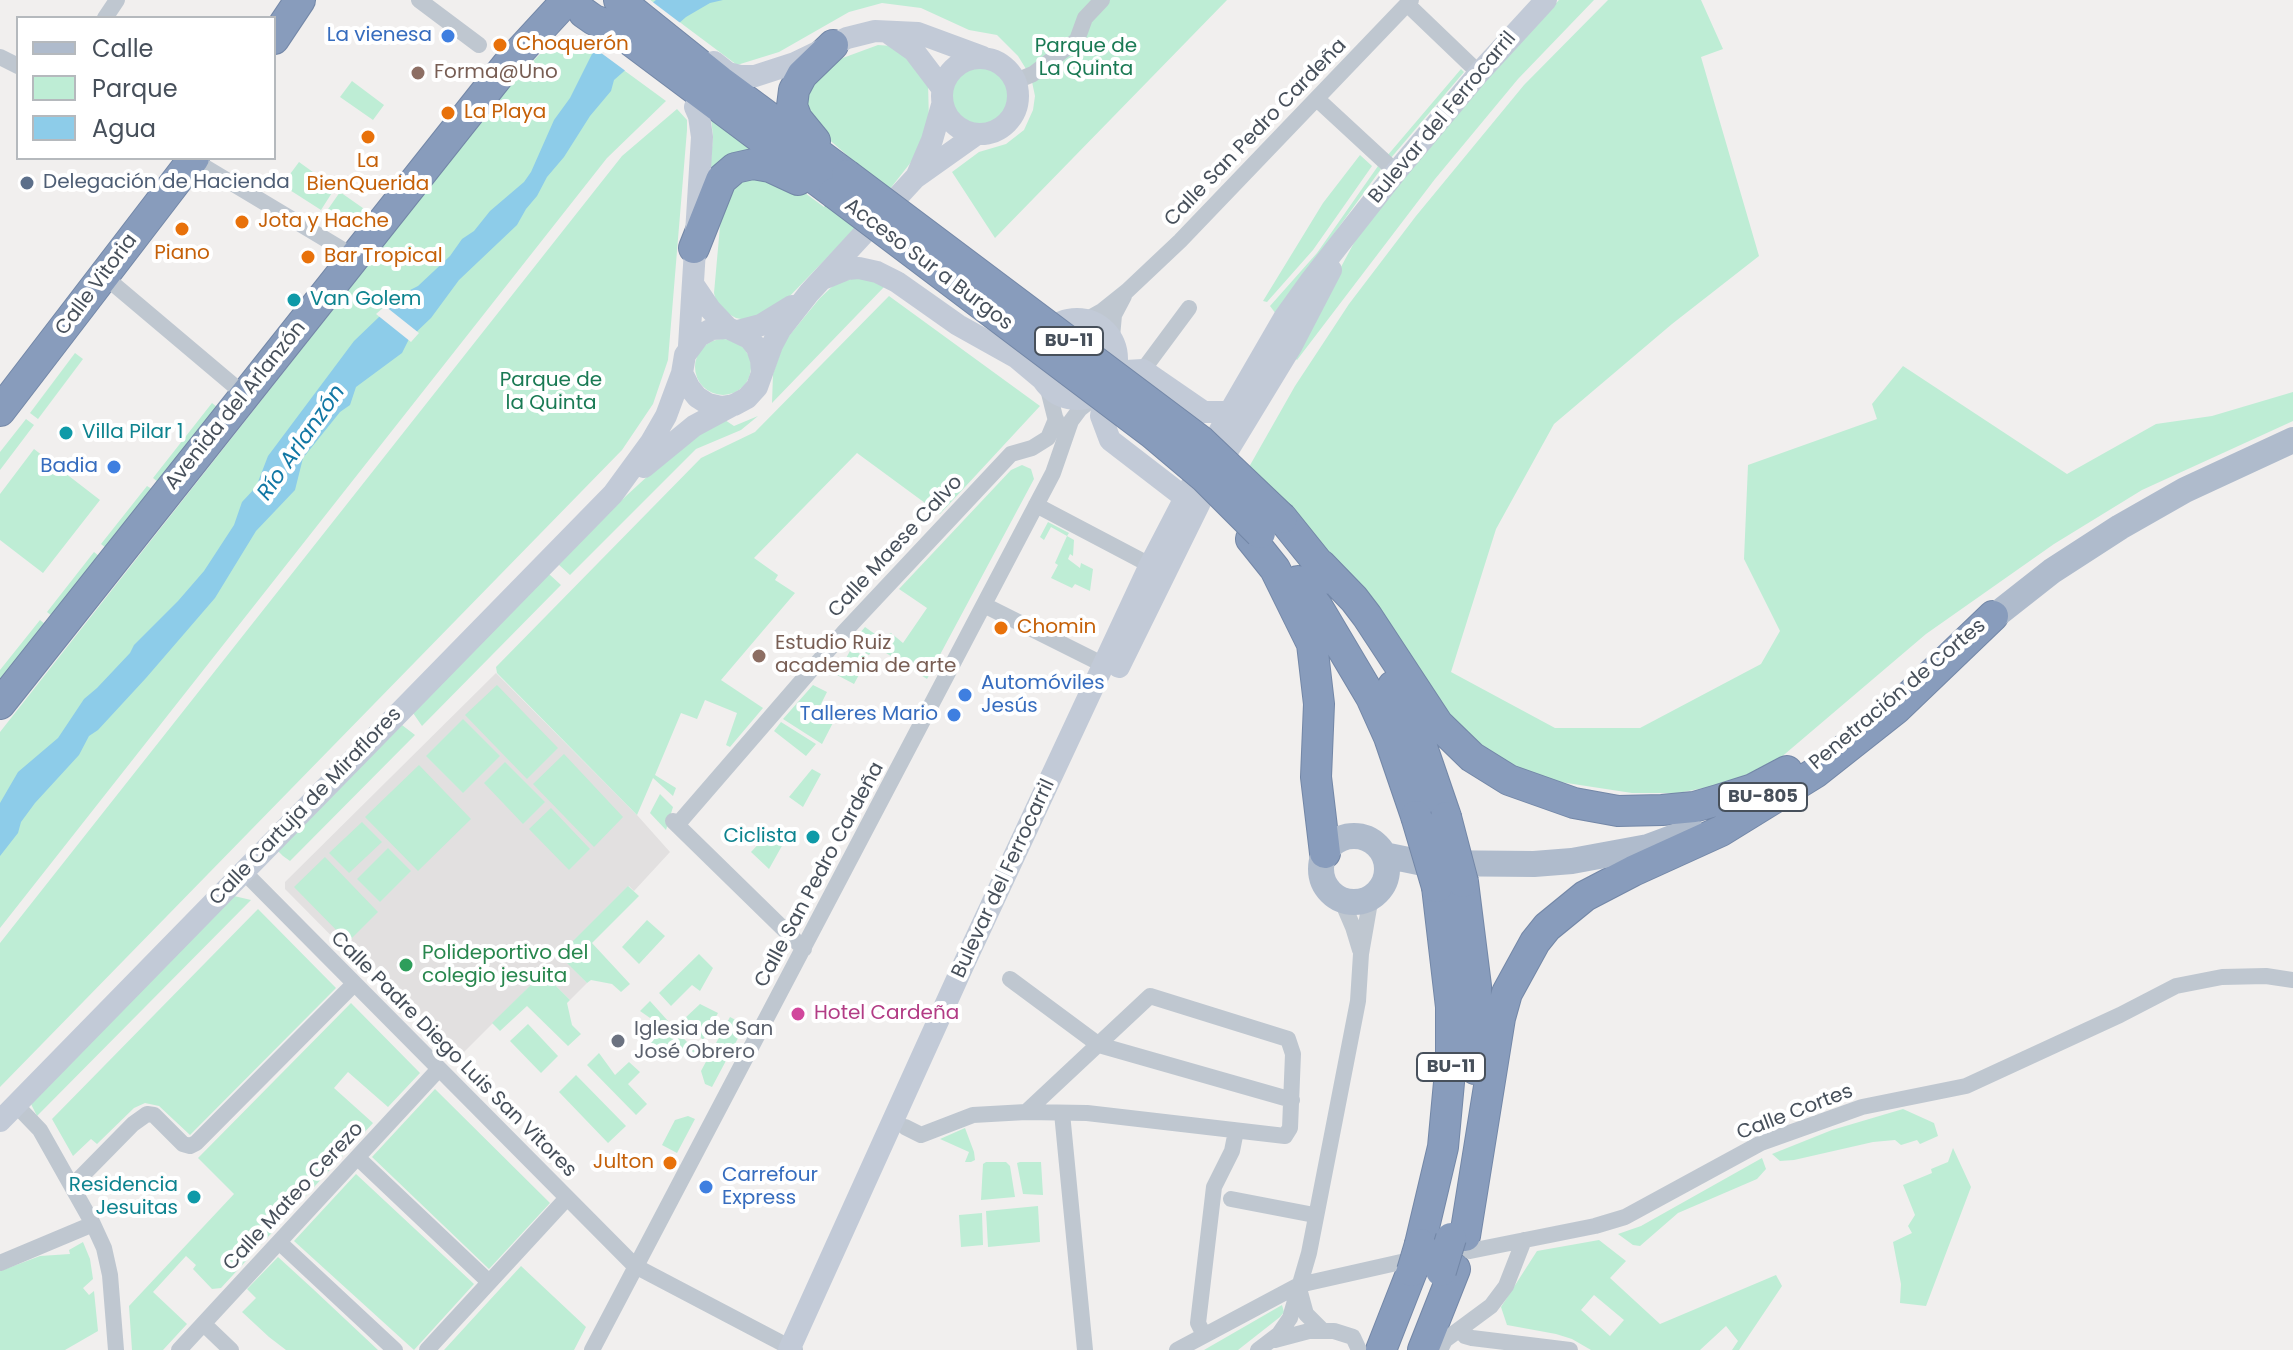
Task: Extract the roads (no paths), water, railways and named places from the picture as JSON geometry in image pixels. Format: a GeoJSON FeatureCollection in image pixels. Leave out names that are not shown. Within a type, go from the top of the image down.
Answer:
{"type":"FeatureCollection","features":[{"type":"Feature","properties":{"kind":"highway"},"geometry":{"type":"LineString","coordinates":[[276,36],[300,0]]}},
{"type":"Feature","properties":{"kind":"highway","name":"Acceso Sur a Burgos"},"geometry":{"type":"LineString","coordinates":[[619,0],[712,89],[836,181],[1134,421],[1150,445],[1207,495],[1264,530]]}},
{"type":"Feature","properties":{"kind":"highway"},"geometry":{"type":"LineString","coordinates":[[576,7],[603,35],[712,89]]}},
{"type":"Feature","properties":{"kind":"highway","name":"Avenida del Arlanzón"},"geometry":{"type":"LineString","coordinates":[[0,704],[355,257],[501,61],[576,7]]}},
{"type":"Feature","properties":{"kind":"highway"},"geometry":{"type":"LineString","coordinates":[[694,248],[721,180],[735,168],[761,165],[804,183],[836,181],[826,150],[807,134],[792,106],[794,90],[802,75],[833,45]]}},
{"type":"Feature","properties":{"kind":"highway","name":"Calle Vitoria"},"geometry":{"type":"LineString","coordinates":[[0,411],[191,160]]}},
{"type":"Feature","properties":{"kind":"highway","name":"BU-11"},"geometry":{"type":"LineString","coordinates":[[836,181],[1190,433],[1240,475],[1264,530],[1317,606],[1371,697],[1441,878]]}},
{"type":"Feature","properties":{"kind":"highway"},"geometry":{"type":"LineString","coordinates":[[1264,530],[1275,569],[1312,644],[1319,704],[1316,777],[1325,853]]}},
{"type":"Feature","properties":{"kind":"highway","name":"BU-11"},"geometry":{"type":"LineString","coordinates":[[1264,530],[1321,565],[1346,601],[1421,744],[1446,817],[1441,878],[1451,1007],[1451,1061],[1443,1147],[1439,1255],[1407,1350]]}},
{"type":"Feature","properties":{"kind":"highway"},"geometry":{"type":"LineString","coordinates":[[1321,565],[1361,607],[1438,724],[1472,757],[1534,791],[1574,803],[1618,811],[1694,807],[1766,782],[1792,768],[1993,616]]}},
{"type":"Feature","properties":{"kind":"highway"},"geometry":{"type":"LineString","coordinates":[[1423,1350],[1439,1255],[1500,1018],[1507,993],[1535,942],[1547,927],[1585,896],[1721,831],[1815,773],[1896,709],[1993,616]]}},
{"type":"Feature","properties":{"kind":"highway","name":"BU-11"},"geometry":{"type":"LineString","coordinates":[[1381,1350],[1439,1255]]}},
{"type":"Feature","properties":{"kind":"main road"},"geometry":{"type":"LineString","coordinates":[[630,0],[712,89]]}},
{"type":"Feature","properties":{"kind":"main road","name":"Bulevar del Ferrocarril"},"geometry":{"type":"LineString","coordinates":[[794,1349],[956,981],[1104,665],[1145,562],[1284,318],[1396,172],[1479,73],[1546,0]]}},
{"type":"Feature","properties":{"kind":"main road"},"geometry":{"type":"LineString","coordinates":[[886,31],[914,51],[942,96],[952,123],[963,131],[977,134],[994,132],[1008,122],[1016,107],[1016,81],[999,62],[918,33],[886,31],[861,33],[765,74],[740,76],[712,89],[699,116],[702,137],[689,346],[682,373],[697,397],[721,407],[747,398],[757,387],[780,330],[814,288],[915,178],[977,134]]}},
{"type":"Feature","properties":{"kind":"main road"},"geometry":{"type":"LineString","coordinates":[[915,178],[932,140],[947,75],[969,59],[983,57]]}},
{"type":"Feature","properties":{"kind":"main road"},"geometry":{"type":"LineString","coordinates":[[878,220],[872,240],[874,251],[883,268],[897,282]]}},
{"type":"Feature","properties":{"kind":"main road","name":"Bulevar del Ferrocarril"},"geometry":{"type":"LineString","coordinates":[[794,1349],[913,1131],[1139,628],[1216,470],[1292,345],[1344,240]]}},
{"type":"Feature","properties":{"kind":"main road"},"geometry":{"type":"LineString","coordinates":[[689,346],[712,329],[753,329],[773,319],[836,273],[859,268],[877,272],[897,282],[1017,358],[1044,382],[1071,398],[1105,387],[1126,371],[1143,370],[1204,412],[1240,411],[1248,405],[1278,358],[1292,345]]}},
{"type":"Feature","properties":{"kind":"main road"},"geometry":{"type":"LineString","coordinates":[[693,284],[710,309],[749,338],[757,348],[762,373]]}},
{"type":"Feature","properties":{"kind":"main road"},"geometry":{"type":"LineString","coordinates":[[984,339],[1017,339],[1046,332],[1067,320],[1086,320],[1098,324],[1112,337],[1119,356],[1105,387],[1101,416],[1110,440],[1184,497]]}},
{"type":"Feature","properties":{"kind":"main road"},"geometry":{"type":"LineString","coordinates":[[1044,382],[1036,358],[1046,332]]}},
{"type":"Feature","properties":{"kind":"main road","name":"Calle Cartuja de Miraflores"},"geometry":{"type":"LineString","coordinates":[[613,494],[666,416],[682,373]]}},
{"type":"Feature","properties":{"kind":"main road","name":"Calle Cartuja de Miraflores"},"geometry":{"type":"LineString","coordinates":[[8,1113],[613,494],[681,435],[734,405]]}},
{"type":"Feature","properties":{"kind":"main road","name":"Penetración de Cortes"},"geometry":{"type":"LineString","coordinates":[[1381,876],[1441,878],[1572,861],[1648,847],[1725,817],[1803,774],[1993,616],[2052,571],[2185,490],[2293,440]]}},
{"type":"Feature","properties":{"kind":"main road","name":"Bulevar del Ferrocarril"},"geometry":{"type":"LineString","coordinates":[[1139,628],[1138,615],[1185,518],[1188,505],[1184,497]]}},
{"type":"Feature","properties":{"kind":"main road"},"geometry":{"type":"LineString","coordinates":[[1341,899],[1325,884],[1322,863],[1325,853],[1340,839],[1361,837],[1371,840],[1381,876]]}},
{"type":"Feature","properties":{"kind":"main road","name":"BU-805"},"geometry":{"type":"LineString","coordinates":[[1341,899],[1358,902],[1381,876]]}},
{"type":"Feature","properties":{"kind":"street"},"geometry":{"type":"LineString","coordinates":[[419,0],[479,45]]}},
{"type":"Feature","properties":{"kind":"street"},"geometry":{"type":"LineString","coordinates":[[1016,81],[1033,74],[1077,40],[1085,18],[1102,0]]}},
{"type":"Feature","properties":{"kind":"street"},"geometry":{"type":"LineString","coordinates":[[1409,2],[1479,73]]}},
{"type":"Feature","properties":{"kind":"street","name":"Calle San Pedro Cardeña"},"geometry":{"type":"LineString","coordinates":[[1086,320],[1127,291],[1180,241],[1409,2]]}},
{"type":"Feature","properties":{"kind":"street"},"geometry":{"type":"LineString","coordinates":[[1317,99],[1396,172]]}},
{"type":"Feature","properties":{"kind":"street"},"geometry":{"type":"LineString","coordinates":[[195,160],[355,257]]}},
{"type":"Feature","properties":{"kind":"street"},"geometry":{"type":"LineString","coordinates":[[104,276],[245,395]]}},
{"type":"Feature","properties":{"kind":"street","name":"Calle San Pedro Cardeña"},"geometry":{"type":"LineString","coordinates":[[1112,337],[1114,315],[1127,291]]}},
{"type":"Feature","properties":{"kind":"street"},"geometry":{"type":"LineString","coordinates":[[1143,370],[1189,308]]}},
{"type":"Feature","properties":{"kind":"street"},"geometry":{"type":"LineString","coordinates":[[1044,382],[1056,419],[1059,459]]}},
{"type":"Feature","properties":{"kind":"street","name":"Calle San Pedro Cardeña"},"geometry":{"type":"LineString","coordinates":[[592,1350],[1036,505],[1059,459],[1071,421],[1105,387]]}},
{"type":"Feature","properties":{"kind":"street","name":"Calle Maese Calvo"},"geometry":{"type":"LineString","coordinates":[[804,949],[675,823],[905,566],[1011,454],[1032,448],[1048,438],[1056,419]]}},
{"type":"Feature","properties":{"kind":"street"},"geometry":{"type":"LineString","coordinates":[[1036,505],[1145,562]]}},
{"type":"Feature","properties":{"kind":"street"},"geometry":{"type":"LineString","coordinates":[[984,605],[1104,665]]}},
{"type":"Feature","properties":{"kind":"street","name":"Calle Padre Diego Luis San Vitores"},"geometry":{"type":"LineString","coordinates":[[243,871],[635,1266],[794,1349]]}},
{"type":"Feature","properties":{"kind":"street"},"geometry":{"type":"LineString","coordinates":[[1265,1346],[1290,1318],[1318,1215],[1358,1001],[1361,954],[1369,908],[1381,876]]}},
{"type":"Feature","properties":{"kind":"street"},"geometry":{"type":"LineString","coordinates":[[1341,899],[1361,954]]}},
{"type":"Feature","properties":{"kind":"street","name":"Calle Cortes"},"geometry":{"type":"LineString","coordinates":[[1177,1350],[1299,1285],[1595,1226],[1625,1217],[1761,1143],[1862,1107],[1966,1086],[2083,1033],[2176,986],[2222,977],[2266,976],[2293,980]]}},
{"type":"Feature","properties":{"kind":"street"},"geometry":{"type":"LineString","coordinates":[[1010,979],[1099,1045],[1292,1100]]}},
{"type":"Feature","properties":{"kind":"street"},"geometry":{"type":"LineString","coordinates":[[72,1186],[133,1124],[147,1114],[154,1115],[183,1144],[190,1146],[196,1143],[354,984]]}},
{"type":"Feature","properties":{"kind":"street"},"geometry":{"type":"LineString","coordinates":[[913,1131],[973,1115],[1026,1112],[1087,1113],[1285,1136],[1290,1128],[1295,1070],[1288,1039],[1150,996],[1026,1112]]}},
{"type":"Feature","properties":{"kind":"street","name":"Calle Mateo Cerezo"},"geometry":{"type":"LineString","coordinates":[[179,1350],[438,1070]]}},
{"type":"Feature","properties":{"kind":"street"},"geometry":{"type":"LineString","coordinates":[[8,1113],[40,1130],[93,1224],[108,1262],[116,1350]]}},
{"type":"Feature","properties":{"kind":"street"},"geometry":{"type":"LineString","coordinates":[[1062,1113],[1085,1350]]}},
{"type":"Feature","properties":{"kind":"street"},"geometry":{"type":"LineString","coordinates":[[1204,1335],[1198,1323],[1214,1187],[1232,1151],[1236,1131]]}},
{"type":"Feature","properties":{"kind":"street"},"geometry":{"type":"LineString","coordinates":[[358,1158],[489,1282]]}},
{"type":"Feature","properties":{"kind":"street"},"geometry":{"type":"LineString","coordinates":[[427,1350],[567,1198]]}},
{"type":"Feature","properties":{"kind":"street"},"geometry":{"type":"LineString","coordinates":[[1231,1199],[1309,1214]]}},
{"type":"Feature","properties":{"kind":"street"},"geometry":{"type":"LineString","coordinates":[[0,1263],[93,1224]]}},
{"type":"Feature","properties":{"kind":"street"},"geometry":{"type":"LineString","coordinates":[[1440,1350],[1445,1340],[1491,1306],[1506,1286],[1524,1240]]}},
{"type":"Feature","properties":{"kind":"street"},"geometry":{"type":"LineString","coordinates":[[279,1242],[395,1350]]}},
{"type":"Feature","properties":{"kind":"street"},"geometry":{"type":"LineString","coordinates":[[1299,1285],[1306,1314],[1322,1330]]}},
{"type":"Feature","properties":{"kind":"street"},"geometry":{"type":"LineString","coordinates":[[209,1329],[231,1350]]}},
{"type":"Feature","properties":{"kind":"street"},"geometry":{"type":"LineString","coordinates":[[1265,1346],[1294,1334],[1322,1330],[1347,1333],[1357,1342],[1359,1350]]}},
{"type":"Feature","properties":{"kind":"street"},"geometry":{"type":"LineString","coordinates":[[1461,1330],[1465,1336],[1472,1338],[1570,1350]]}},
{"type":"Feature","properties":{"kind":"water","name":"Río Arlanzón"},"geometry":{"type":"Polygon","coordinates":[[[656,0],[723,0],[710,3],[686,17],[614,80],[611,91],[547,177],[517,225],[459,280],[431,318],[409,339],[402,353],[356,387],[350,405],[340,412],[303,458],[295,490],[256,531],[215,598],[146,678],[89,736],[79,755],[35,803],[0,856],[0,803],[18,772],[58,738],[84,699],[204,571],[234,525],[242,502],[256,487],[268,456],[354,341],[404,293],[418,286],[490,211],[524,182],[554,120],[570,98],[594,50],[656,0]]]}},
{"type":"Feature","properties":{"kind":"place","name":"La vienesa"},"geometry":{"type":"Point","coordinates":[448,36]}},
{"type":"Feature","properties":{"kind":"place","name":"Choquerón"},"geometry":{"type":"Point","coordinates":[500,45]}},
{"type":"Feature","properties":{"kind":"place","name":"Forma@Uno"},"geometry":{"type":"Point","coordinates":[418,73]}},
{"type":"Feature","properties":{"kind":"place","name":"La Playa"},"geometry":{"type":"Point","coordinates":[448,113]}},
{"type":"Feature","properties":{"kind":"place","name":"La BienQuerida"},"geometry":{"type":"Point","coordinates":[368,137]}},
{"type":"Feature","properties":{"kind":"place","name":"Delegación de Hacienda"},"geometry":{"type":"Point","coordinates":[27,183]}},
{"type":"Feature","properties":{"kind":"place","name":"Jota y Hache"},"geometry":{"type":"Point","coordinates":[242,222]}},
{"type":"Feature","properties":{"kind":"place","name":"Piano"},"geometry":{"type":"Point","coordinates":[182,229]}},
{"type":"Feature","properties":{"kind":"place","name":"Bar Tropical"},"geometry":{"type":"Point","coordinates":[308,257]}},
{"type":"Feature","properties":{"kind":"place","name":"Van Golem"},"geometry":{"type":"Point","coordinates":[294,300]}},
{"type":"Feature","properties":{"kind":"place","name":"Villa Pilar 1"},"geometry":{"type":"Point","coordinates":[66,433]}},
{"type":"Feature","properties":{"kind":"place","name":"Badia"},"geometry":{"type":"Point","coordinates":[114,467]}},
{"type":"Feature","properties":{"kind":"place","name":"Chomin"},"geometry":{"type":"Point","coordinates":[1001,628]}},
{"type":"Feature","properties":{"kind":"place","name":"Estudio Ruiz academia de arte"},"geometry":{"type":"Point","coordinates":[759,656]}},
{"type":"Feature","properties":{"kind":"place","name":"Automóviles Jesús"},"geometry":{"type":"Point","coordinates":[965,695]}},
{"type":"Feature","properties":{"kind":"place","name":"Talleres Mario"},"geometry":{"type":"Point","coordinates":[954,715]}},
{"type":"Feature","properties":{"kind":"place","name":"Ciclista"},"geometry":{"type":"Point","coordinates":[813,837]}},
{"type":"Feature","properties":{"kind":"place","name":"Polideportivo del colegio jesuita"},"geometry":{"type":"Point","coordinates":[406,965]}},
{"type":"Feature","properties":{"kind":"place","name":"Hotel Cardeña"},"geometry":{"type":"Point","coordinates":[798,1014]}},
{"type":"Feature","properties":{"kind":"place","name":"Iglesia de San José Obrero"},"geometry":{"type":"Point","coordinates":[618,1041]}},
{"type":"Feature","properties":{"kind":"place","name":"Julton"},"geometry":{"type":"Point","coordinates":[670,1163]}},
{"type":"Feature","properties":{"kind":"place","name":"Carrefour Express"},"geometry":{"type":"Point","coordinates":[706,1187]}},
{"type":"Feature","properties":{"kind":"place","name":"Residencia Jesuitas"},"geometry":{"type":"Point","coordinates":[194,1197]}},
{"type":"Feature","properties":{"kind":"park label","name":"Parque de La Quinta"},"geometry":{"type":"Point","coordinates":[1086,58]}},
{"type":"Feature","properties":{"kind":"park label","name":"Parque de la Quinta"},"geometry":{"type":"Point","coordinates":[551,392]}}]}
